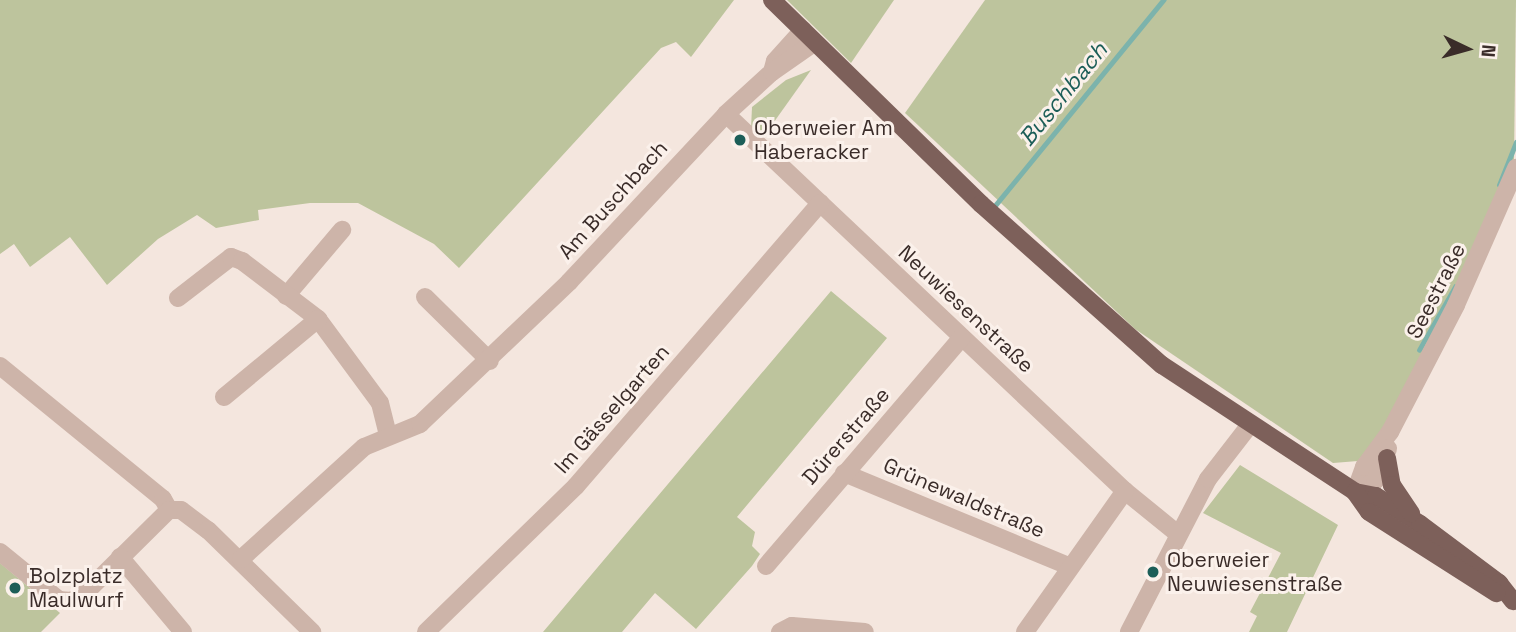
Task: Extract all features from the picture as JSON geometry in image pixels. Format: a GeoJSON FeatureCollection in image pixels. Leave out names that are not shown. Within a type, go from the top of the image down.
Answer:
{"type":"FeatureCollection","features":[{"type":"Feature","properties":{"kind":"main road"},"geometry":{"type":"LineString","coordinates":[[772,0],[981,204],[1115,326],[1249,426],[1355,492],[1376,496],[1420,524],[1499,583],[1514,602]]}},
{"type":"Feature","properties":{"kind":"main road"},"geometry":{"type":"LineString","coordinates":[[1387,457],[1392,485],[1420,524]]}},
{"type":"Feature","properties":{"kind":"main road"},"geometry":{"type":"LineString","coordinates":[[1355,492],[1369,512],[1514,602]]}},
{"type":"Feature","properties":{"kind":"street","name":"Am Buschbach"},"geometry":{"type":"LineString","coordinates":[[241,559],[363,447],[420,424],[489,361],[726,114],[772,72],[775,61],[809,36]]}},
{"type":"Feature","properties":{"kind":"street","name":"Neuwiesenstraße"},"geometry":{"type":"LineString","coordinates":[[726,114],[1125,491],[1178,534]]}},
{"type":"Feature","properties":{"kind":"street","name":"Seestraße"},"geometry":{"type":"LineString","coordinates":[[1355,492],[1364,467],[1390,432],[1481,254],[1516,168]]}},
{"type":"Feature","properties":{"kind":"street","name":"Im Gässelgarten"},"geometry":{"type":"LineString","coordinates":[[426,632],[576,486],[820,203]]}},
{"type":"Feature","properties":{"kind":"street"},"geometry":{"type":"LineString","coordinates":[[286,296],[342,230]]}},
{"type":"Feature","properties":{"kind":"street"},"geometry":{"type":"LineString","coordinates":[[178,298],[231,257],[318,319],[380,403],[388,435]]}},
{"type":"Feature","properties":{"kind":"street"},"geometry":{"type":"LineString","coordinates":[[425,297],[489,361]]}},
{"type":"Feature","properties":{"kind":"street"},"geometry":{"type":"LineString","coordinates":[[224,397],[318,319]]}},
{"type":"Feature","properties":{"kind":"street","name":"Dürerstraße"},"geometry":{"type":"LineString","coordinates":[[766,566],[962,337]]}},
{"type":"Feature","properties":{"kind":"street"},"geometry":{"type":"LineString","coordinates":[[0,366],[163,499],[169,510]]}},
{"type":"Feature","properties":{"kind":"street"},"geometry":{"type":"LineString","coordinates":[[1129,632],[1178,534],[1209,480],[1249,426]]}},
{"type":"Feature","properties":{"kind":"street","name":"Seestraße"},"geometry":{"type":"LineString","coordinates":[[1355,492],[1375,481],[1387,457],[1390,432]]}},
{"type":"Feature","properties":{"kind":"street","name":"Grünewaldstraße"},"geometry":{"type":"LineString","coordinates":[[844,472],[1068,566]]}},
{"type":"Feature","properties":{"kind":"street"},"geometry":{"type":"LineString","coordinates":[[1025,632],[1068,566],[1125,491]]}},
{"type":"Feature","properties":{"kind":"street"},"geometry":{"type":"LineString","coordinates":[[0,552],[59,600],[71,601],[83,595],[169,510],[181,510],[241,559],[312,632]]}},
{"type":"Feature","properties":{"kind":"street"},"geometry":{"type":"LineString","coordinates":[[120,557],[183,632]]}},
{"type":"Feature","properties":{"kind":"street"},"geometry":{"type":"LineString","coordinates":[[780,632],[802,626],[865,632]]}},
{"type":"Feature","properties":{"kind":"green space"},"geometry":{"type":"Polygon","coordinates":[[[0,0],[734,0],[691,57],[676,42],[661,48],[459,268],[434,244],[358,203],[310,203],[258,210],[259,220],[216,228],[197,215],[158,239],[107,285],[70,237],[30,267],[14,244],[0,254],[0,0]]]}},
{"type":"Feature","properties":{"kind":"green space"},"geometry":{"type":"Polygon","coordinates":[[[787,0],[894,0],[851,63],[787,0]]]}},
{"type":"Feature","properties":{"kind":"green space"},"geometry":{"type":"Polygon","coordinates":[[[985,0],[1516,0],[1514,159],[1493,218],[1382,430],[1358,461],[1333,463],[1135,329],[905,113],[985,0]]]}},
{"type":"Feature","properties":{"kind":"green space"},"geometry":{"type":"Polygon","coordinates":[[[811,70],[761,137],[751,129],[752,107],[786,80],[811,70]]]}},
{"type":"Feature","properties":{"kind":"green space"},"geometry":{"type":"Polygon","coordinates":[[[831,291],[887,338],[737,517],[755,532],[752,546],[760,554],[752,566],[696,629],[655,593],[622,632],[543,632],[831,291]]]}},
{"type":"Feature","properties":{"kind":"green space"},"geometry":{"type":"Polygon","coordinates":[[[1240,465],[1338,525],[1287,632],[1249,632],[1257,616],[1250,612],[1281,553],[1203,513],[1240,465]]]}},
{"type":"Feature","properties":{"kind":"green space","name":"Bolzplatz Maulwurf"},"geometry":{"type":"Polygon","coordinates":[[[0,563],[60,613],[41,632],[0,632],[0,563]]]}},
{"type":"Feature","properties":{"kind":"waterway","name":"Buschbach"},"geometry":{"type":"LineString","coordinates":[[993,208],[1163,0]]}},
{"type":"Feature","properties":{"kind":"waterway"},"geometry":{"type":"LineString","coordinates":[[1499,185],[1516,142]]}},
{"type":"Feature","properties":{"kind":"waterway"},"geometry":{"type":"LineString","coordinates":[[1419,350],[1455,287]]}},
{"type":"Feature","properties":{"kind":"place","name":"Oberweier Am Haberacker"},"geometry":{"type":"Point","coordinates":[740,140]}},
{"type":"Feature","properties":{"kind":"place","name":"Oberweier Neuwiesenstraße"},"geometry":{"type":"Point","coordinates":[1153,572]}},
{"type":"Feature","properties":{"kind":"place","name":"Bolzplatz Maulwurf"},"geometry":{"type":"Point","coordinates":[15,588]}}]}
